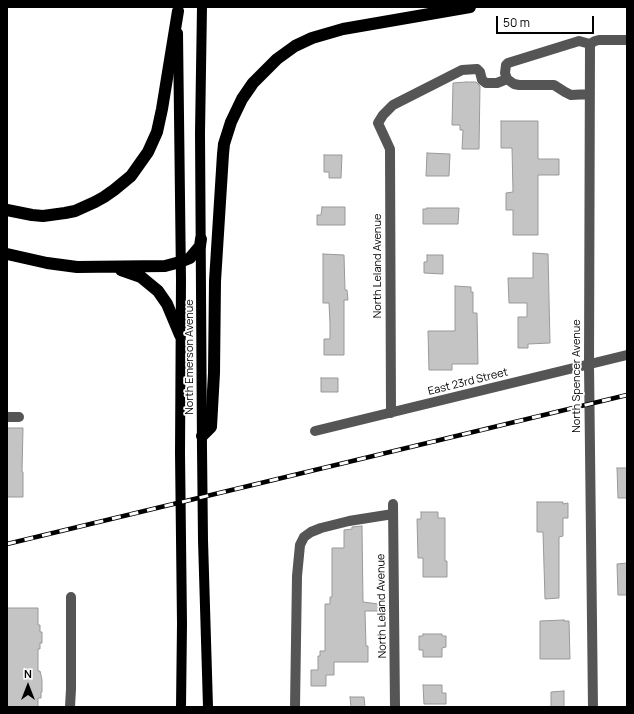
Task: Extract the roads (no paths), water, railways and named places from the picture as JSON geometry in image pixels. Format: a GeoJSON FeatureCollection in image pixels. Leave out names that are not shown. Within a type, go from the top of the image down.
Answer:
{"type":"FeatureCollection","features":[{"type":"Feature","properties":{"kind":"highway"},"geometry":{"type":"LineString","coordinates":[[202,436],[211,427],[214,373],[215,281],[224,144],[231,122],[242,99],[253,83],[277,59],[294,46],[312,38],[343,28],[470,7]]}},
{"type":"Feature","properties":{"kind":"highway"},"geometry":{"type":"LineString","coordinates":[[7,210],[43,216],[75,211],[95,202],[114,190],[131,176],[148,152],[157,132],[178,9]]}},
{"type":"Feature","properties":{"kind":"highway"},"geometry":{"type":"LineString","coordinates":[[7,254],[61,265],[114,267],[165,266],[180,262],[194,254],[200,246],[201,239]]}},
{"type":"Feature","properties":{"kind":"highway"},"geometry":{"type":"LineString","coordinates":[[114,267],[141,277],[153,285],[167,304],[180,335]]}},
{"type":"Feature","properties":{"kind":"main road","name":"North Emerson Avenue"},"geometry":{"type":"LineString","coordinates":[[202,7],[200,95],[202,449],[208,707]]}},
{"type":"Feature","properties":{"kind":"main road","name":"North Emerson Avenue"},"geometry":{"type":"LineString","coordinates":[[178,9],[182,624],[181,707]]}},
{"type":"Feature","properties":{"kind":"street"},"geometry":{"type":"LineString","coordinates":[[590,94],[571,95],[554,84],[514,84],[507,79],[505,69],[508,63],[579,41],[590,44],[599,40],[627,40]]}},
{"type":"Feature","properties":{"kind":"street","name":"North Spencer Avenue"},"geometry":{"type":"LineString","coordinates":[[590,44],[589,365],[593,707]]}},
{"type":"Feature","properties":{"kind":"street","name":"North Leland Avenue"},"geometry":{"type":"LineString","coordinates":[[391,413],[390,149],[378,123],[383,115],[393,106],[462,70],[477,69],[480,72],[482,80],[486,83],[497,83],[507,79]]}},
{"type":"Feature","properties":{"kind":"street","name":"East 23rd Street"},"geometry":{"type":"LineString","coordinates":[[315,431],[627,355]]}},
{"type":"Feature","properties":{"kind":"street"},"geometry":{"type":"LineString","coordinates":[[7,417],[19,417]]}},
{"type":"Feature","properties":{"kind":"street","name":"North Leland Avenue"},"geometry":{"type":"LineString","coordinates":[[295,707],[297,576],[300,545],[304,537],[321,528],[393,509],[395,707]]}},
{"type":"Feature","properties":{"kind":"street"},"geometry":{"type":"LineString","coordinates":[[70,707],[71,597]]}},
{"type":"Feature","properties":{"kind":"railway"},"geometry":{"type":"LineString","coordinates":[[7,544],[627,395]]}}]}
